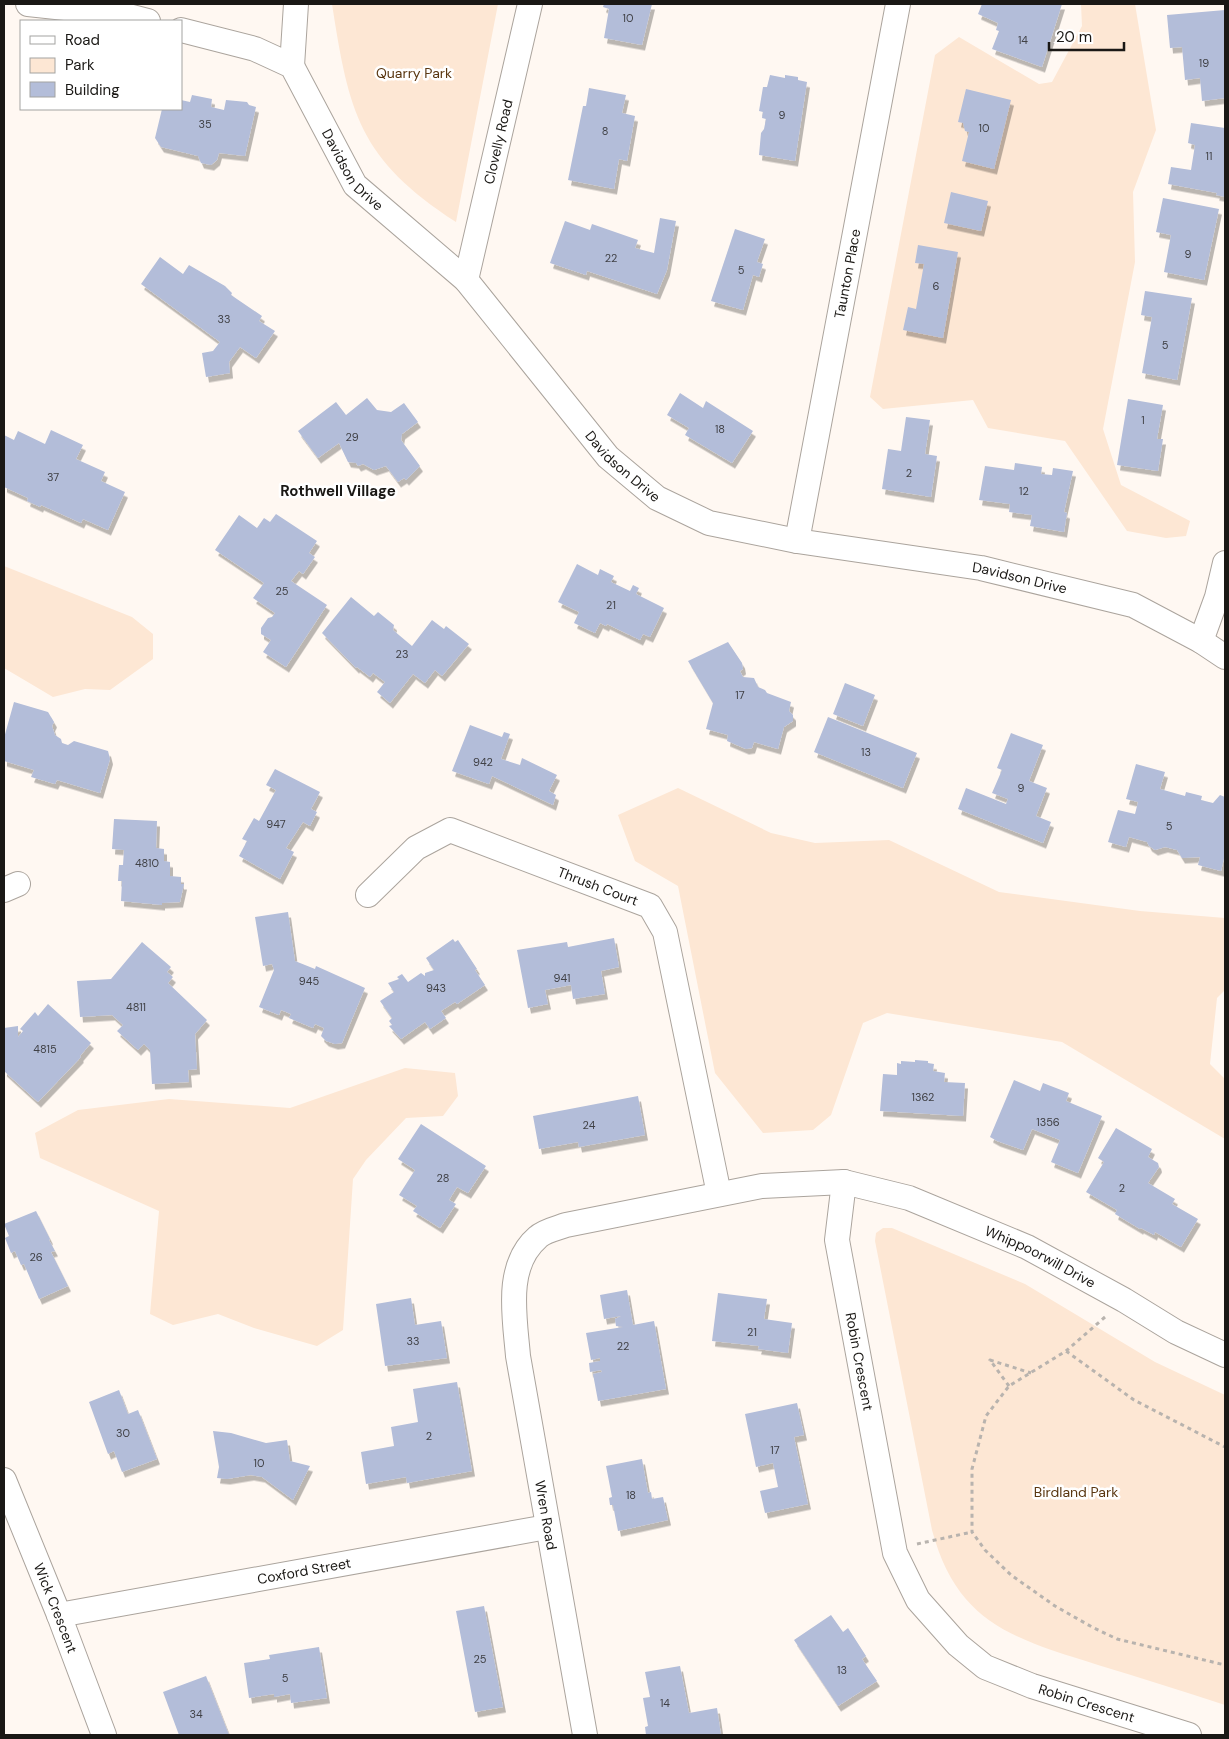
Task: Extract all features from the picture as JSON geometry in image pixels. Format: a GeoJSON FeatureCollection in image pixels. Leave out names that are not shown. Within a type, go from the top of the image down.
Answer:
{"type":"FeatureCollection","features":[{"type":"Feature","properties":{"kind":"street"},"geometry":{"type":"LineString","coordinates":[[28,4],[121,14],[144,20]]}},
{"type":"Feature","properties":{"kind":"street"},"geometry":{"type":"LineString","coordinates":[[182,30],[255,49],[292,66],[296,4]]}},
{"type":"Feature","properties":{"kind":"street","name":"Clovelly Road"},"geometry":{"type":"LineString","coordinates":[[466,280],[530,4]]}},
{"type":"Feature","properties":{"kind":"street","name":"Taunton Place"},"geometry":{"type":"LineString","coordinates":[[796,541],[898,4]]}},
{"type":"Feature","properties":{"kind":"street","name":"Davidson Drive"},"geometry":{"type":"LineString","coordinates":[[292,66],[356,185],[466,280],[608,457],[657,498],[709,524],[796,541],[981,568],[1134,605],[1201,641],[1225,657]]}},
{"type":"Feature","properties":{"kind":"street"},"geometry":{"type":"LineString","coordinates":[[1201,641],[1217,597],[1225,563]]}},
{"type":"Feature","properties":{"kind":"street","name":"Thrush Court"},"geometry":{"type":"LineString","coordinates":[[368,895],[416,848],[450,830],[650,906],[665,932],[719,1194]]}},
{"type":"Feature","properties":{"kind":"street"},"geometry":{"type":"LineString","coordinates":[[719,1194],[762,1186],[844,1182]]}},
{"type":"Feature","properties":{"kind":"street","name":"Whippoorwill Drive"},"geometry":{"type":"LineString","coordinates":[[844,1182],[909,1198],[1027,1247],[1124,1300],[1176,1332],[1225,1354]]}},
{"type":"Feature","properties":{"kind":"street","name":"Robin Crescent"},"geometry":{"type":"LineString","coordinates":[[844,1182],[838,1240],[895,1553],[918,1600],[958,1645],[985,1667],[1032,1686],[1189,1735]]}},
{"type":"Feature","properties":{"kind":"street","name":"Wren Road"},"geometry":{"type":"LineString","coordinates":[[585,1735],[518,1356],[513,1293],[522,1256],[538,1236],[566,1225],[719,1194]]}},
{"type":"Feature","properties":{"kind":"street","name":"Wick Crescent"},"geometry":{"type":"LineString","coordinates":[[4,1480],[59,1615],[104,1735]]}},
{"type":"Feature","properties":{"kind":"street","name":"Coxford Street"},"geometry":{"type":"LineString","coordinates":[[59,1615],[547,1527]]}},
{"type":"Feature","properties":{"kind":"path"},"geometry":{"type":"LineString","coordinates":[[1124,1300],[1066,1351],[1009,1386],[986,1416],[972,1470],[972,1532],[985,1550],[1012,1576],[1055,1606],[1092,1627],[1117,1639],[1225,1665]]}},
{"type":"Feature","properties":{"kind":"path"},"geometry":{"type":"LineString","coordinates":[[1066,1351],[1134,1400],[1225,1447]]}},
{"type":"Feature","properties":{"kind":"path"},"geometry":{"type":"LineString","coordinates":[[1009,1386],[990,1360],[1031,1373]]}},
{"type":"Feature","properties":{"kind":"path"},"geometry":{"type":"LineString","coordinates":[[895,1553],[918,1543],[972,1532]]}},
{"type":"Feature","properties":{"kind":"green space","name":"Quarry Park"},"geometry":{"type":"Polygon","coordinates":[[[332,4],[498,4],[456,222],[398,177],[379,154],[364,130],[353,104],[345,75],[332,4]]]}},
{"type":"Feature","properties":{"kind":"green space"},"geometry":{"type":"Polygon","coordinates":[[[1081,4],[1135,4],[1156,130],[1133,192],[1135,262],[1103,429],[1121,485],[1190,521],[1186,536],[1166,538],[1127,531],[1065,441],[988,428],[973,400],[883,409],[870,397],[935,55],[959,37],[1039,84],[1052,82],[1082,26],[1081,4]]]}},
{"type":"Feature","properties":{"kind":"green space"},"geometry":{"type":"Polygon","coordinates":[[[4,566],[132,617],[153,634],[153,659],[110,690],[85,689],[53,697],[4,668],[4,566]]]}},
{"type":"Feature","properties":{"kind":"green space"},"geometry":{"type":"Polygon","coordinates":[[[678,788],[771,833],[815,843],[889,840],[999,892],[1140,911],[1225,918],[1225,990],[1217,998],[1210,1064],[1225,1079],[1225,1139],[1062,1042],[887,1013],[863,1023],[831,1115],[813,1130],[763,1133],[715,1073],[678,886],[635,861],[618,815],[678,788]]]}},
{"type":"Feature","properties":{"kind":"green space"},"geometry":{"type":"Polygon","coordinates":[[[405,1068],[455,1073],[458,1096],[443,1116],[406,1118],[366,1160],[353,1179],[343,1330],[317,1346],[254,1328],[218,1314],[173,1325],[150,1314],[159,1211],[40,1158],[35,1133],[78,1110],[169,1099],[290,1108],[405,1068]]]}},
{"type":"Feature","properties":{"kind":"green space","name":"Birdland Park"},"geometry":{"type":"Polygon","coordinates":[[[883,1228],[892,1228],[1025,1284],[1155,1362],[1225,1395],[1225,1705],[1068,1656],[1016,1636],[993,1623],[974,1607],[957,1587],[943,1562],[932,1530],[875,1241],[876,1233],[883,1228]]]}},
{"type":"Feature","properties":{"kind":"building"},"geometry":{"type":"Polygon","coordinates":[[[604,4],[652,4],[642,45],[604,38],[609,9],[603,7],[604,4]]]}},
{"type":"Feature","properties":{"kind":"building"},"geometry":{"type":"Polygon","coordinates":[[[982,4],[1062,4],[1042,67],[992,49],[999,31],[996,30],[998,23],[978,14],[982,4]]]}},
{"type":"Feature","properties":{"kind":"building"},"geometry":{"type":"Polygon","coordinates":[[[1225,10],[1225,98],[1202,101],[1200,78],[1185,80],[1182,47],[1170,48],[1167,15],[1225,10]]]}},
{"type":"Feature","properties":{"kind":"building"},"geometry":{"type":"Polygon","coordinates":[[[770,75],[785,78],[785,75],[798,77],[798,80],[807,82],[795,161],[759,155],[761,133],[766,119],[762,118],[763,112],[759,111],[763,87],[767,87],[770,75]]]}},
{"type":"Feature","properties":{"kind":"building"},"geometry":{"type":"Polygon","coordinates":[[[589,88],[626,95],[622,113],[635,116],[627,161],[619,159],[614,189],[568,180],[583,106],[586,106],[589,88]]]}},
{"type":"Feature","properties":{"kind":"building"},"geometry":{"type":"Polygon","coordinates":[[[966,89],[1011,100],[994,169],[962,161],[969,132],[965,131],[963,123],[958,122],[966,89]]]}},
{"type":"Feature","properties":{"kind":"building"},"geometry":{"type":"Polygon","coordinates":[[[192,95],[212,99],[211,107],[224,110],[226,100],[247,102],[249,105],[256,107],[245,156],[219,153],[217,160],[211,165],[201,163],[198,156],[161,147],[155,138],[162,110],[182,110],[182,100],[190,102],[192,95]]]}},
{"type":"Feature","properties":{"kind":"building"},"geometry":{"type":"Polygon","coordinates":[[[1191,123],[1225,128],[1225,197],[1216,195],[1217,193],[1168,184],[1171,167],[1191,170],[1195,145],[1188,143],[1191,123]]]}},
{"type":"Feature","properties":{"kind":"building"},"geometry":{"type":"Polygon","coordinates":[[[951,192],[988,201],[981,231],[944,223],[951,192]]]}},
{"type":"Feature","properties":{"kind":"building"},"geometry":{"type":"Polygon","coordinates":[[[1163,198],[1219,209],[1204,280],[1164,272],[1171,235],[1156,232],[1163,198]]]}},
{"type":"Feature","properties":{"kind":"building"},"geometry":{"type":"Polygon","coordinates":[[[660,218],[676,221],[667,270],[657,294],[587,271],[586,275],[550,263],[565,221],[590,230],[592,224],[638,240],[635,248],[654,253],[660,218]]]}},
{"type":"Feature","properties":{"kind":"building"},"geometry":{"type":"Polygon","coordinates":[[[735,229],[765,239],[757,262],[763,264],[759,277],[753,275],[743,310],[711,301],[735,229]]]}},
{"type":"Feature","properties":{"kind":"building"},"geometry":{"type":"Polygon","coordinates":[[[918,245],[958,252],[943,338],[903,330],[908,307],[916,309],[924,264],[915,263],[918,245]]]}},
{"type":"Feature","properties":{"kind":"building"},"geometry":{"type":"Polygon","coordinates":[[[160,257],[183,274],[189,265],[225,286],[232,293],[231,295],[262,316],[259,321],[275,331],[256,358],[240,347],[229,362],[230,373],[206,377],[202,353],[213,351],[220,342],[141,284],[160,257]]]}},
{"type":"Feature","properties":{"kind":"building"},"geometry":{"type":"Polygon","coordinates":[[[1145,291],[1192,298],[1177,380],[1142,373],[1152,317],[1141,315],[1145,291]]]}},
{"type":"Feature","properties":{"kind":"building"},"geometry":{"type":"Polygon","coordinates":[[[680,393],[703,408],[706,401],[753,431],[732,463],[685,435],[689,428],[667,415],[680,393]]]}},
{"type":"Feature","properties":{"kind":"building"},"geometry":{"type":"Polygon","coordinates":[[[367,398],[377,410],[391,412],[404,403],[418,422],[402,434],[401,440],[420,466],[406,480],[404,478],[398,482],[386,466],[374,470],[363,464],[358,466],[356,463],[348,462],[339,443],[318,458],[298,431],[336,402],[346,415],[367,398]]]}},
{"type":"Feature","properties":{"kind":"building"},"geometry":{"type":"Polygon","coordinates":[[[1128,399],[1163,405],[1157,439],[1163,439],[1158,471],[1117,465],[1128,399]]]}},
{"type":"Feature","properties":{"kind":"building"},"geometry":{"type":"Polygon","coordinates":[[[906,417],[930,420],[925,454],[937,456],[931,497],[882,489],[888,449],[901,451],[906,417]]]}},
{"type":"Feature","properties":{"kind":"building"},"geometry":{"type":"Polygon","coordinates":[[[51,430],[83,445],[76,459],[105,472],[101,481],[125,492],[108,530],[83,519],[81,523],[41,505],[40,507],[27,501],[28,498],[4,487],[4,435],[14,440],[18,431],[45,444],[51,430]]]}},
{"type":"Feature","properties":{"kind":"building"},"geometry":{"type":"Polygon","coordinates":[[[1015,463],[1042,467],[1041,474],[1052,475],[1053,468],[1073,471],[1064,512],[1067,513],[1064,532],[1030,526],[1032,515],[1009,512],[1010,504],[979,500],[985,466],[1014,470],[1015,463]]]}},
{"type":"Feature","properties":{"kind":"building"},"geometry":{"type":"Polygon","coordinates":[[[276,514],[317,541],[309,553],[315,557],[303,574],[299,571],[291,581],[327,605],[286,667],[263,652],[271,640],[261,634],[261,628],[268,618],[272,617],[275,613],[253,598],[264,583],[215,550],[239,515],[257,528],[264,518],[270,522],[276,514]]]}},
{"type":"Feature","properties":{"kind":"building"},"geometry":{"type":"Polygon","coordinates":[[[577,564],[598,575],[600,569],[614,576],[611,582],[630,591],[633,585],[639,588],[636,594],[664,608],[650,637],[643,634],[640,640],[607,624],[606,626],[600,623],[595,633],[574,623],[579,612],[558,602],[577,564]]]}},
{"type":"Feature","properties":{"kind":"building"},"geometry":{"type":"Polygon","coordinates":[[[351,597],[374,616],[378,612],[394,625],[393,630],[412,646],[432,620],[444,629],[446,626],[469,644],[442,676],[435,670],[425,683],[413,674],[390,703],[377,692],[385,682],[373,673],[370,677],[356,668],[322,633],[351,597]]]}},
{"type":"Feature","properties":{"kind":"building"},"geometry":{"type":"Polygon","coordinates":[[[728,642],[742,663],[743,669],[740,671],[743,677],[754,678],[758,687],[767,693],[791,702],[789,711],[793,715],[793,721],[784,727],[778,749],[754,742],[752,748],[746,749],[727,741],[728,735],[706,729],[713,703],[688,661],[728,642]]]}},
{"type":"Feature","properties":{"kind":"building"},"geometry":{"type":"Polygon","coordinates":[[[845,683],[875,695],[863,726],[833,714],[845,683]]]}},
{"type":"Feature","properties":{"kind":"building"},"geometry":{"type":"Polygon","coordinates":[[[14,702],[48,712],[54,722],[52,726],[55,735],[61,739],[62,743],[68,745],[74,741],[108,751],[110,759],[100,793],[57,780],[55,784],[31,777],[34,770],[4,761],[4,738],[14,702]]]}},
{"type":"Feature","properties":{"kind":"building"},"geometry":{"type":"Polygon","coordinates":[[[828,717],[917,753],[903,788],[814,752],[828,717]]]}},
{"type":"Feature","properties":{"kind":"building"},"geometry":{"type":"Polygon","coordinates":[[[470,725],[502,737],[504,732],[510,734],[501,759],[520,765],[522,758],[557,775],[549,791],[556,795],[553,805],[492,776],[489,784],[452,771],[470,725]]]}},
{"type":"Feature","properties":{"kind":"building"},"geometry":{"type":"Polygon","coordinates":[[[1011,733],[1043,745],[1029,781],[1047,788],[1036,816],[1051,822],[1043,843],[958,809],[966,788],[1006,804],[1008,799],[992,793],[1002,770],[997,768],[1011,733]]]}},
{"type":"Feature","properties":{"kind":"building"},"geometry":{"type":"Polygon","coordinates":[[[1136,764],[1165,772],[1160,789],[1185,796],[1186,792],[1202,796],[1201,800],[1213,803],[1220,795],[1225,797],[1225,854],[1221,871],[1198,865],[1200,857],[1182,858],[1177,850],[1165,847],[1155,850],[1147,842],[1129,837],[1126,847],[1108,842],[1118,810],[1135,814],[1138,802],[1126,799],[1136,764]]]}},
{"type":"Feature","properties":{"kind":"building"},"geometry":{"type":"Polygon","coordinates":[[[275,769],[320,792],[311,809],[317,812],[310,826],[303,822],[286,848],[294,852],[280,879],[239,856],[247,841],[242,839],[254,818],[259,821],[276,790],[266,785],[275,769]]]}},
{"type":"Feature","properties":{"kind":"building"},"geometry":{"type":"Polygon","coordinates":[[[114,819],[157,821],[156,848],[164,849],[164,861],[170,862],[170,876],[181,877],[181,884],[184,884],[180,902],[162,903],[162,905],[121,901],[122,881],[118,881],[119,865],[123,865],[124,850],[112,849],[114,819]]]}},
{"type":"Feature","properties":{"kind":"building"},"geometry":{"type":"Polygon","coordinates":[[[288,912],[295,961],[315,969],[316,966],[365,988],[342,1043],[335,1044],[326,1041],[321,1036],[324,1028],[315,1024],[313,1028],[289,1018],[291,1014],[281,1010],[279,1015],[259,1007],[274,970],[272,964],[263,966],[255,917],[288,912]]]}},
{"type":"Feature","properties":{"kind":"building"},"geometry":{"type":"Polygon","coordinates":[[[614,938],[619,967],[601,971],[605,994],[573,999],[571,985],[545,990],[548,1004],[528,1008],[517,950],[567,942],[568,947],[614,938]]]}},
{"type":"Feature","properties":{"kind":"building"},"geometry":{"type":"Polygon","coordinates":[[[453,939],[455,942],[458,940],[485,985],[457,1004],[455,1002],[441,1011],[446,1018],[430,1029],[425,1022],[401,1039],[389,1026],[392,1025],[389,1021],[392,1018],[380,1001],[394,992],[388,983],[399,979],[397,977],[402,974],[408,982],[421,973],[425,976],[425,973],[434,970],[426,958],[453,939]]]}},
{"type":"Feature","properties":{"kind":"building"},"geometry":{"type":"Polygon","coordinates":[[[142,942],[171,967],[167,972],[173,977],[168,983],[207,1020],[195,1034],[197,1069],[188,1070],[189,1082],[152,1084],[150,1050],[144,1044],[138,1050],[117,1031],[123,1025],[112,1015],[80,1017],[77,981],[111,979],[142,942]]]}},
{"type":"Feature","properties":{"kind":"building"},"geometry":{"type":"Polygon","coordinates":[[[48,1004],[91,1043],[81,1057],[38,1102],[4,1071],[4,1028],[18,1026],[18,1037],[23,1031],[20,1029],[35,1012],[38,1016],[48,1004]]]}},
{"type":"Feature","properties":{"kind":"building"},"geometry":{"type":"Polygon","coordinates":[[[915,1060],[928,1061],[928,1063],[934,1064],[933,1071],[945,1073],[944,1082],[965,1083],[963,1116],[880,1111],[883,1074],[897,1075],[897,1063],[901,1064],[901,1061],[915,1062],[915,1060]]]}},
{"type":"Feature","properties":{"kind":"building"},"geometry":{"type":"Polygon","coordinates":[[[1014,1080],[1040,1091],[1043,1083],[1069,1093],[1066,1101],[1102,1116],[1078,1173],[1051,1162],[1060,1140],[1032,1129],[1023,1150],[990,1137],[1014,1080]]]}},
{"type":"Feature","properties":{"kind":"building"},"geometry":{"type":"Polygon","coordinates":[[[638,1096],[645,1135],[579,1147],[578,1142],[539,1149],[533,1116],[638,1096]]]}},
{"type":"Feature","properties":{"kind":"building"},"geometry":{"type":"Polygon","coordinates":[[[421,1124],[486,1166],[468,1193],[457,1187],[449,1200],[456,1204],[440,1228],[413,1211],[417,1206],[399,1195],[415,1170],[398,1159],[421,1124]]]}},
{"type":"Feature","properties":{"kind":"building"},"geometry":{"type":"Polygon","coordinates":[[[1116,1128],[1152,1149],[1148,1157],[1158,1163],[1159,1167],[1148,1183],[1175,1199],[1172,1204],[1198,1219],[1181,1247],[1155,1232],[1154,1235],[1140,1229],[1115,1214],[1117,1210],[1086,1192],[1104,1162],[1098,1158],[1116,1128]]]}},
{"type":"Feature","properties":{"kind":"building"},"geometry":{"type":"Polygon","coordinates":[[[36,1211],[55,1251],[51,1252],[68,1286],[39,1299],[24,1264],[21,1265],[15,1251],[11,1253],[5,1238],[9,1236],[4,1224],[36,1211]]]}},
{"type":"Feature","properties":{"kind":"building"},"geometry":{"type":"Polygon","coordinates":[[[627,1290],[633,1325],[654,1321],[666,1389],[598,1401],[593,1374],[602,1372],[601,1370],[590,1372],[589,1363],[600,1361],[600,1358],[591,1360],[586,1333],[623,1327],[616,1326],[615,1319],[621,1316],[604,1319],[600,1295],[627,1290]]]}},
{"type":"Feature","properties":{"kind":"building"},"geometry":{"type":"Polygon","coordinates":[[[718,1293],[767,1299],[764,1319],[792,1323],[788,1353],[758,1349],[759,1346],[712,1341],[718,1293]]]}},
{"type":"Feature","properties":{"kind":"building"},"geometry":{"type":"Polygon","coordinates":[[[411,1298],[415,1325],[441,1321],[447,1358],[385,1366],[376,1304],[411,1298]]]}},
{"type":"Feature","properties":{"kind":"building"},"geometry":{"type":"Polygon","coordinates":[[[457,1382],[472,1471],[407,1483],[406,1477],[366,1484],[361,1452],[394,1446],[391,1427],[418,1422],[413,1389],[457,1382]]]}},
{"type":"Feature","properties":{"kind":"building"},"geometry":{"type":"Polygon","coordinates":[[[119,1390],[128,1414],[138,1410],[157,1459],[122,1472],[114,1451],[108,1454],[89,1402],[119,1390]]]}},
{"type":"Feature","properties":{"kind":"building"},"geometry":{"type":"Polygon","coordinates":[[[797,1403],[804,1435],[794,1437],[808,1504],[765,1513],[760,1491],[778,1487],[773,1463],[756,1467],[745,1414],[797,1403]]]}},
{"type":"Feature","properties":{"kind":"building"},"geometry":{"type":"Polygon","coordinates":[[[213,1431],[231,1433],[266,1443],[287,1440],[290,1461],[310,1466],[293,1500],[262,1477],[251,1475],[227,1479],[217,1478],[219,1467],[213,1431]]]}},
{"type":"Feature","properties":{"kind":"building"},"geometry":{"type":"Polygon","coordinates":[[[642,1459],[648,1493],[651,1492],[652,1499],[663,1497],[668,1520],[618,1531],[613,1505],[610,1505],[609,1498],[612,1497],[606,1466],[642,1459]]]}},
{"type":"Feature","properties":{"kind":"building"},"geometry":{"type":"Polygon","coordinates":[[[484,1606],[503,1707],[475,1712],[456,1611],[484,1606]]]}},
{"type":"Feature","properties":{"kind":"building"},"geometry":{"type":"Polygon","coordinates":[[[831,1615],[843,1632],[848,1628],[866,1656],[862,1659],[877,1681],[838,1706],[794,1640],[831,1615]]]}},
{"type":"Feature","properties":{"kind":"building"},"geometry":{"type":"Polygon","coordinates":[[[319,1647],[327,1698],[291,1703],[290,1694],[274,1697],[274,1694],[249,1698],[244,1663],[270,1659],[269,1655],[319,1647]]]}},
{"type":"Feature","properties":{"kind":"building"},"geometry":{"type":"Polygon","coordinates":[[[680,1666],[689,1713],[717,1708],[721,1735],[646,1735],[645,1727],[648,1726],[643,1698],[650,1697],[645,1672],[680,1666]]]}},
{"type":"Feature","properties":{"kind":"building"},"geometry":{"type":"Polygon","coordinates":[[[206,1676],[229,1735],[179,1735],[163,1692],[206,1676]]]}},
{"type":"Feature","properties":{"kind":"district","name":"Rothwell Village"},"geometry":{"type":"Point","coordinates":[338,491]}}]}
